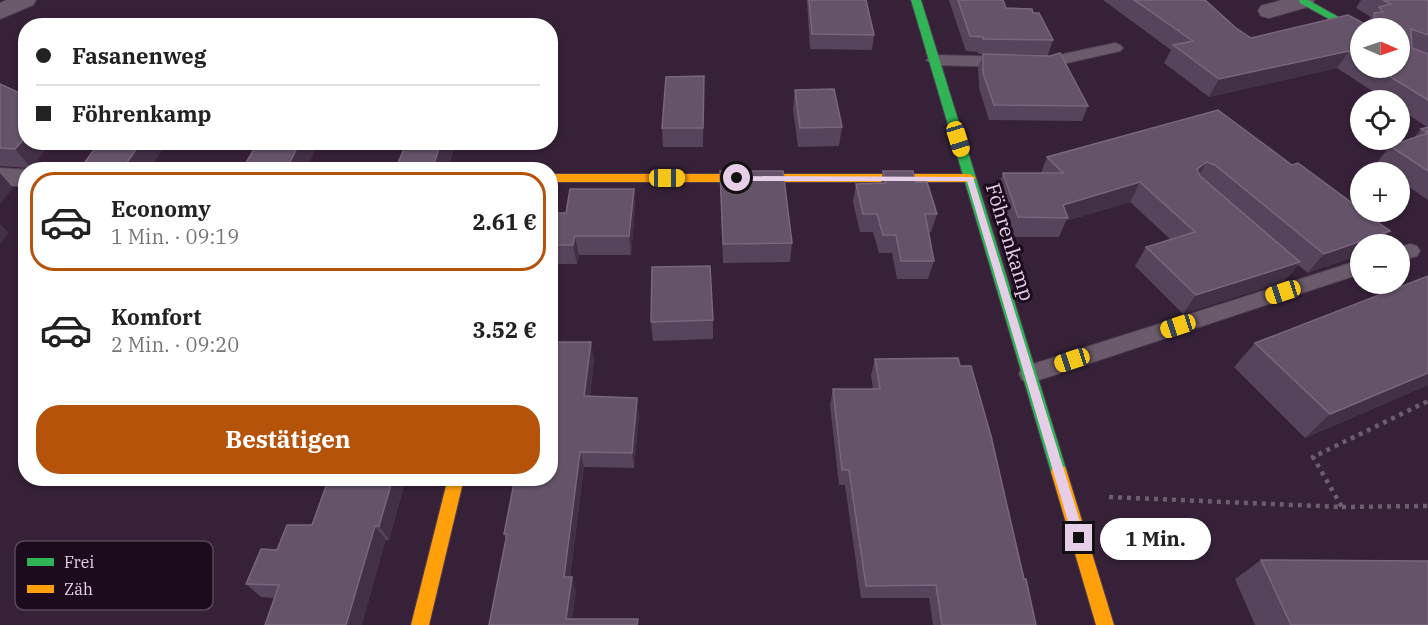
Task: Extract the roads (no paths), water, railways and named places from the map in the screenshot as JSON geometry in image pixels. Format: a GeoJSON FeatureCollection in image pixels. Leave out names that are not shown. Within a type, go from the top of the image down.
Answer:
{"type":"FeatureCollection","features":[{"type":"Feature","properties":{"kind":"street"},"geometry":{"type":"LineString","coordinates":[[0,12],[25,0]]}},
{"type":"Feature","properties":{"kind":"street","name":"Föhrenkamp"},"geometry":{"type":"LineString","coordinates":[[916,0],[1105,625]]}},
{"type":"Feature","properties":{"kind":"street"},"geometry":{"type":"LineString","coordinates":[[1269,11],[1304,0],[1350,27]]}},
{"type":"Feature","properties":{"kind":"street"},"geometry":{"type":"LineString","coordinates":[[0,177],[18,177]]}},
{"type":"Feature","properties":{"kind":"street"},"geometry":{"type":"LineString","coordinates":[[558,178],[970,178]]}},
{"type":"Feature","properties":{"kind":"street"},"geometry":{"type":"LineString","coordinates":[[420,625],[454,486]]}},
{"type":"Feature","properties":{"kind":"lane"},"geometry":{"type":"LineString","coordinates":[[934,60],[1045,63],[1115,48]]}},
{"type":"Feature","properties":{"kind":"lane"},"geometry":{"type":"LineString","coordinates":[[1288,270],[1305,285]]}},
{"type":"Feature","properties":{"kind":"lane"},"geometry":{"type":"LineString","coordinates":[[1030,374],[1350,270]]}}]}
